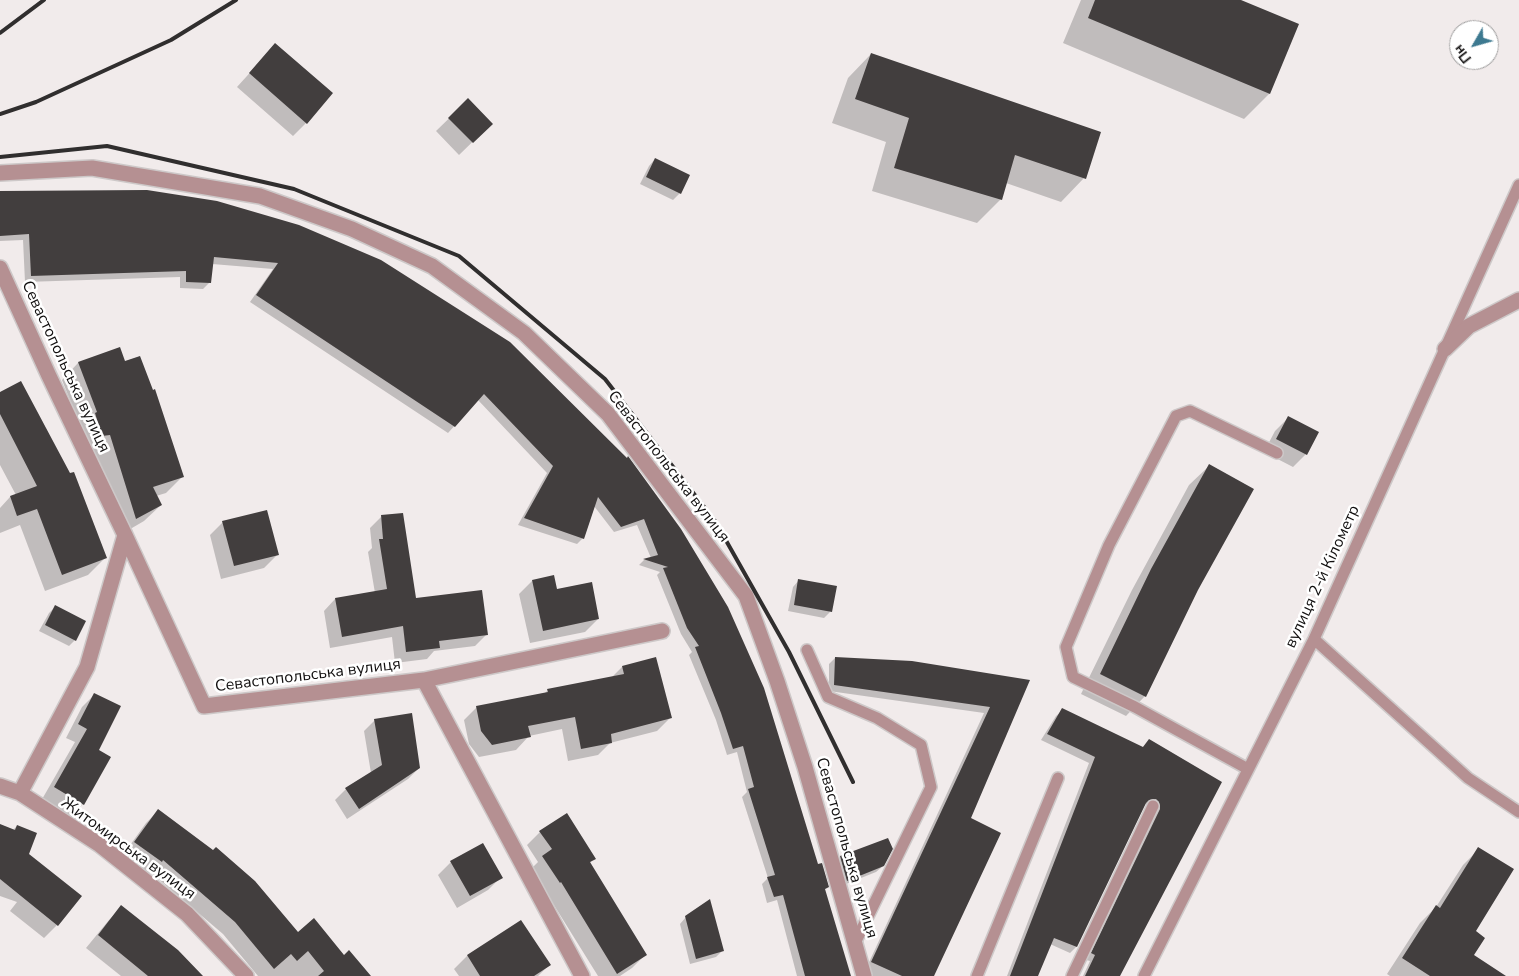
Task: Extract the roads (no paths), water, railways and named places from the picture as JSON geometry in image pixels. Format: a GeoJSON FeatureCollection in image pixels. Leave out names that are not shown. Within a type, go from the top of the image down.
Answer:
{"type":"FeatureCollection","features":[{"type":"Feature","properties":{"kind":"street","name":"Севастопольська вулиця"},"geometry":{"type":"LineString","coordinates":[[0,173],[92,168],[260,196],[352,229],[432,266],[524,333],[608,414],[746,596],[777,681],[805,767],[864,976]]}},
{"type":"Feature","properties":{"kind":"street","name":"Севастопольська вулиця"},"geometry":{"type":"LineString","coordinates":[[0,268],[204,706],[424,680],[662,631]]}},
{"type":"Feature","properties":{"kind":"street"},"geometry":{"type":"LineString","coordinates":[[1445,349],[1469,326],[1519,300]]}},
{"type":"Feature","properties":{"kind":"street"},"geometry":{"type":"LineString","coordinates":[[20,793],[87,668],[125,535]]}},
{"type":"Feature","properties":{"kind":"street","name":"Севастопольська вулиця"},"geometry":{"type":"LineString","coordinates":[[424,680],[582,976]]}},
{"type":"Feature","properties":{"kind":"street","name":"Житомирська вулиця"},"geometry":{"type":"LineString","coordinates":[[0,786],[20,793],[100,845],[187,914],[246,976]]}},
{"type":"Feature","properties":{"kind":"lane","name":"вулиця 2-й Кілометр"},"geometry":{"type":"LineString","coordinates":[[1144,976],[1314,638],[1519,185]]}},
{"type":"Feature","properties":{"kind":"lane"},"geometry":{"type":"LineString","coordinates":[[1248,769],[1135,707],[1073,677],[1066,647],[1109,545],[1176,416],[1190,411],[1277,454]]}},
{"type":"Feature","properties":{"kind":"lane"},"geometry":{"type":"LineString","coordinates":[[1314,638],[1468,778],[1519,812]]}},
{"type":"Feature","properties":{"kind":"lane"},"geometry":{"type":"LineString","coordinates":[[807,650],[828,697],[877,718],[921,745],[931,787],[855,942]]}},
{"type":"Feature","properties":{"kind":"lane"},"geometry":{"type":"LineString","coordinates":[[976,976],[1058,778]]}},
{"type":"Feature","properties":{"kind":"lane"},"geometry":{"type":"LineString","coordinates":[[1072,976],[1153,806]]}},
{"type":"Feature","properties":{"kind":"railway"},"geometry":{"type":"LineString","coordinates":[[0,33],[44,0]]}},
{"type":"Feature","properties":{"kind":"railway"},"geometry":{"type":"LineString","coordinates":[[0,114],[36,102],[171,40],[236,0]]}},
{"type":"Feature","properties":{"kind":"railway"},"geometry":{"type":"LineString","coordinates":[[0,157],[107,146],[294,189],[459,256],[605,379],[715,521],[789,652],[853,782]]}}]}
